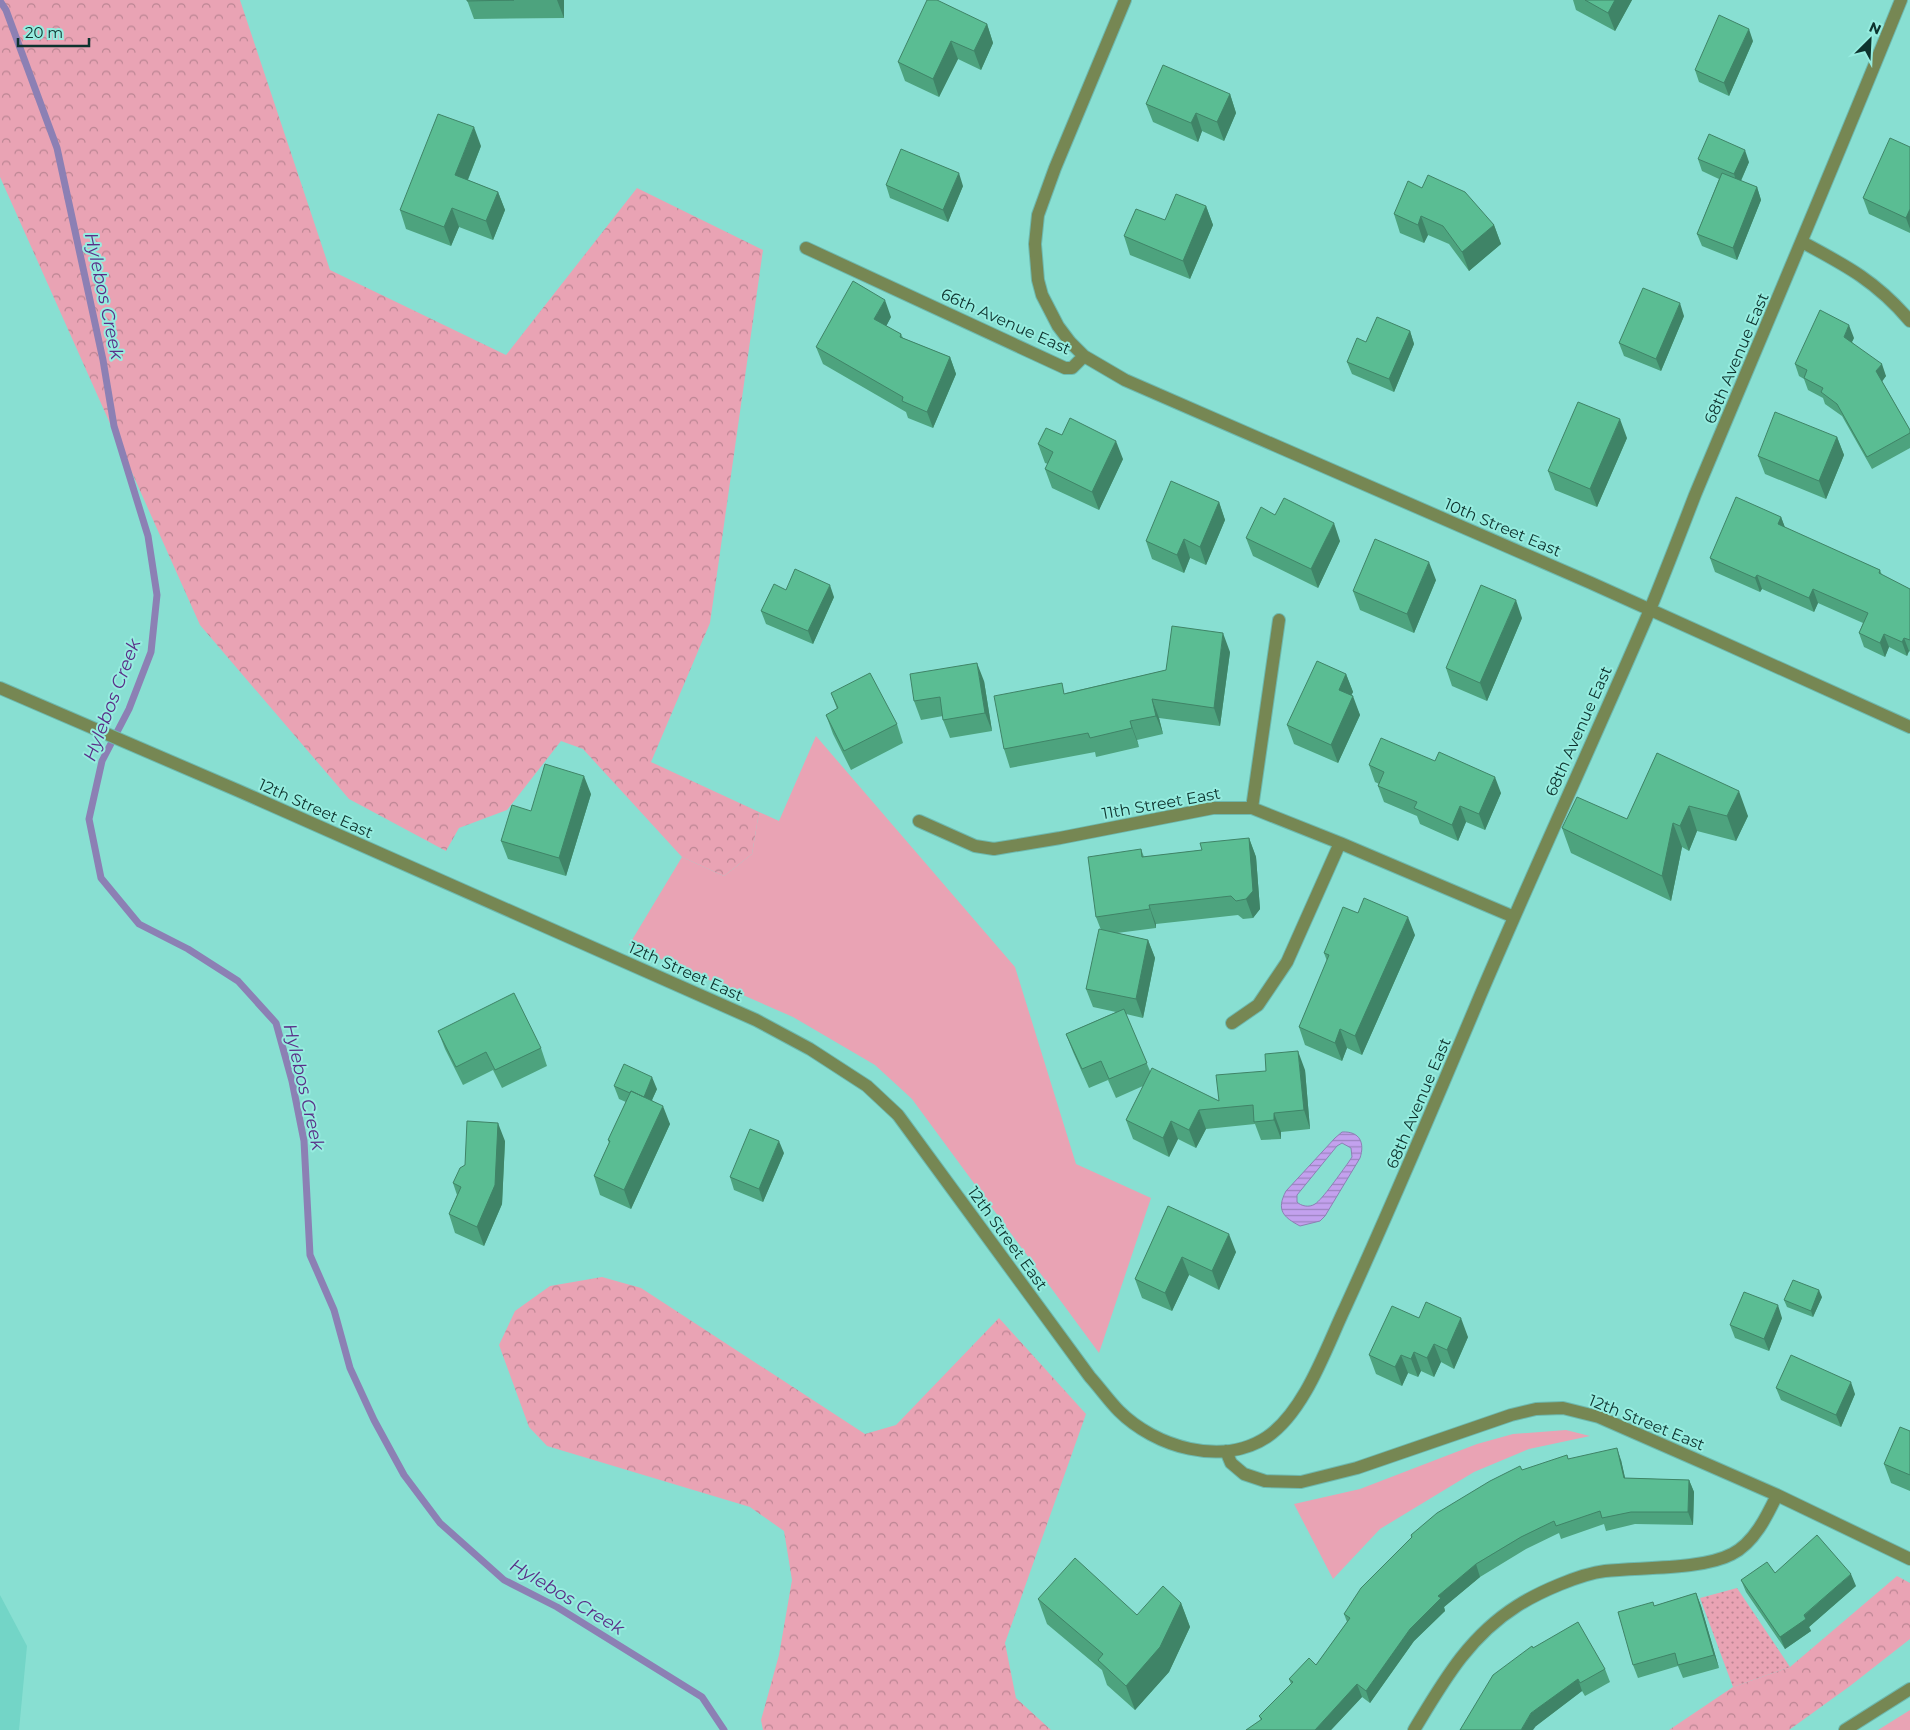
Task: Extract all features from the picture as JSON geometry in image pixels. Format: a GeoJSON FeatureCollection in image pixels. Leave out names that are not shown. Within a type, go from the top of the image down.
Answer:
{"type":"FeatureCollection","features":[{"type":"Feature","properties":{"kind":"street","name":"66th Avenue East"},"geometry":{"type":"LineString","coordinates":[[806,248],[1065,368],[1072,368],[1084,356],[1058,326],[1042,295],[1036,264],[1035,244],[1038,214],[1124,0]]}},
{"type":"Feature","properties":{"kind":"street","name":"68th Avenue East"},"geometry":{"type":"LineString","coordinates":[[1244,1448],[1267,1437],[1285,1420],[1301,1398],[1396,1195],[1514,917],[1650,610],[1695,496],[1901,0]]}},
{"type":"Feature","properties":{"kind":"street"},"geometry":{"type":"LineString","coordinates":[[1802,242],[1843,263],[1871,281],[1910,321]]}},
{"type":"Feature","properties":{"kind":"street","name":"10th Street East"},"geometry":{"type":"LineString","coordinates":[[1084,356],[1125,380],[1650,610],[1910,727]]}},
{"type":"Feature","properties":{"kind":"street"},"geometry":{"type":"LineString","coordinates":[[1252,808],[1279,620]]}},
{"type":"Feature","properties":{"kind":"street","name":"12th Street East"},"geometry":{"type":"LineString","coordinates":[[0,688],[756,1020],[810,1049],[867,1086],[898,1115],[1090,1377],[1121,1413],[1138,1426],[1174,1444],[1214,1452],[1244,1448]]}},
{"type":"Feature","properties":{"kind":"street","name":"11th Street East"},"geometry":{"type":"LineString","coordinates":[[919,821],[975,846],[994,849],[1212,808],[1252,808],[1514,917]]}},
{"type":"Feature","properties":{"kind":"street"},"geometry":{"type":"LineString","coordinates":[[1232,1024],[1258,1005],[1286,962],[1340,843]]}},
{"type":"Feature","properties":{"kind":"street","name":"12th Street East"},"geometry":{"type":"LineString","coordinates":[[1226,1451],[1231,1462],[1244,1474],[1265,1481],[1301,1482],[1357,1468],[1511,1414],[1536,1409],[1563,1408],[1599,1417],[1777,1495],[1910,1558]]}},
{"type":"Feature","properties":{"kind":"street"},"geometry":{"type":"LineString","coordinates":[[1414,1730],[1452,1668],[1480,1635],[1517,1606],[1561,1584],[1602,1571],[1700,1564],[1732,1554],[1750,1540],[1766,1518],[1777,1495]]}},
{"type":"Feature","properties":{"kind":"street"},"geometry":{"type":"LineString","coordinates":[[1845,1730],[1910,1689]]}},
{"type":"Feature","properties":{"kind":"shaded area"},"geometry":{"type":"Polygon","coordinates":[[[1342,1132],[1348,1132],[1357,1136],[1362,1147],[1360,1158],[1325,1216],[1320,1221],[1300,1226],[1285,1216],[1282,1208],[1283,1198],[1286,1191],[1342,1132]],[[1342,1143],[1337,1146],[1297,1195],[1297,1202],[1308,1206],[1318,1201],[1352,1157],[1351,1148],[1342,1143]]]}},
{"type":"Feature","properties":{"kind":"shaded area"},"geometry":{"type":"Polygon","coordinates":[[[0,1595],[27,1646],[19,1730],[0,1730],[0,1595]]]}},
{"type":"Feature","properties":{"kind":"green space"},"geometry":{"type":"Polygon","coordinates":[[[0,0],[240,0],[330,270],[506,355],[637,188],[763,250],[710,623],[651,762],[759,812],[752,854],[724,876],[682,857],[583,749],[561,741],[507,810],[459,828],[446,851],[349,799],[200,625],[0,177],[0,0]]]}},
{"type":"Feature","properties":{"kind":"green space"},"geometry":{"type":"Polygon","coordinates":[[[816,736],[1015,967],[1076,1164],[1151,1198],[1099,1353],[912,1099],[875,1065],[793,1017],[629,945],[682,857],[724,876],[752,854],[759,812],[779,821],[816,736]]]}},
{"type":"Feature","properties":{"kind":"green space"},"geometry":{"type":"Polygon","coordinates":[[[602,1277],[641,1288],[865,1434],[896,1425],[999,1318],[1086,1414],[1005,1643],[1016,1698],[1051,1730],[763,1730],[761,1720],[779,1655],[792,1580],[784,1531],[750,1507],[547,1446],[529,1427],[499,1345],[515,1311],[550,1286],[602,1277]]]}},
{"type":"Feature","properties":{"kind":"green space"},"geometry":{"type":"Polygon","coordinates":[[[1566,1430],[1590,1436],[1529,1449],[1474,1472],[1380,1529],[1333,1579],[1294,1504],[1360,1489],[1477,1444],[1513,1434],[1566,1430]]]}},
{"type":"Feature","properties":{"kind":"green space"},"geometry":{"type":"Polygon","coordinates":[[[1897,1576],[1910,1583],[1910,1639],[1789,1730],[1669,1730],[1733,1687],[1790,1667],[1897,1576]]]}},
{"type":"Feature","properties":{"kind":"green space"},"geometry":{"type":"Polygon","coordinates":[[[1737,1588],[1790,1667],[1733,1687],[1700,1598],[1737,1588]]]}},
{"type":"Feature","properties":{"kind":"green space"},"geometry":{"type":"Polygon","coordinates":[[[1910,1710],[1910,1730],[1878,1730],[1910,1710]]]}},
{"type":"Feature","properties":{"kind":"building"},"geometry":{"type":"Polygon","coordinates":[[[467,0],[514,0],[467,1],[467,0]]]}},
{"type":"Feature","properties":{"kind":"building"},"geometry":{"type":"Polygon","coordinates":[[[927,0],[937,0],[987,24],[974,51],[951,41],[933,79],[898,62],[927,0]]]}},
{"type":"Feature","properties":{"kind":"building"},"geometry":{"type":"Polygon","coordinates":[[[1585,0],[1615,0],[1608,13],[1585,0]]]}},
{"type":"Feature","properties":{"kind":"building"},"geometry":{"type":"Polygon","coordinates":[[[1719,15],[1749,29],[1724,83],[1695,70],[1719,15]]]}},
{"type":"Feature","properties":{"kind":"building"},"geometry":{"type":"Polygon","coordinates":[[[1163,65],[1230,94],[1217,122],[1196,113],[1191,123],[1146,104],[1163,65]]]}},
{"type":"Feature","properties":{"kind":"building"},"geometry":{"type":"Polygon","coordinates":[[[438,114],[474,127],[455,175],[498,192],[486,221],[452,208],[444,227],[400,210],[438,114]]]}},
{"type":"Feature","properties":{"kind":"building"},"geometry":{"type":"Polygon","coordinates":[[[1709,134],[1745,150],[1734,174],[1698,159],[1709,134]]]}},
{"type":"Feature","properties":{"kind":"building"},"geometry":{"type":"Polygon","coordinates":[[[1890,138],[1910,147],[1910,209],[1906,218],[1863,198],[1890,138]]]}},
{"type":"Feature","properties":{"kind":"building"},"geometry":{"type":"Polygon","coordinates":[[[901,149],[959,173],[943,210],[886,185],[901,149]]]}},
{"type":"Feature","properties":{"kind":"building"},"geometry":{"type":"Polygon","coordinates":[[[1722,173],[1757,187],[1733,248],[1697,234],[1722,173]]]}},
{"type":"Feature","properties":{"kind":"building"},"geometry":{"type":"Polygon","coordinates":[[[1428,175],[1465,192],[1494,225],[1462,252],[1443,226],[1421,216],[1418,225],[1394,214],[1408,181],[1422,188],[1428,175]]]}},
{"type":"Feature","properties":{"kind":"building"},"geometry":{"type":"Polygon","coordinates":[[[1176,194],[1206,206],[1183,261],[1124,236],[1136,209],[1165,220],[1176,194]]]}},
{"type":"Feature","properties":{"kind":"building"},"geometry":{"type":"Polygon","coordinates":[[[853,281],[885,300],[874,319],[901,334],[900,337],[950,357],[927,412],[902,401],[903,397],[816,347],[853,281]]]}},
{"type":"Feature","properties":{"kind":"building"},"geometry":{"type":"Polygon","coordinates":[[[1643,288],[1680,303],[1656,359],[1619,343],[1643,288]]]}},
{"type":"Feature","properties":{"kind":"building"},"geometry":{"type":"Polygon","coordinates":[[[1820,310],[1849,325],[1844,337],[1882,364],[1876,371],[1910,430],[1910,433],[1867,457],[1837,404],[1821,392],[1823,388],[1804,378],[1807,370],[1795,364],[1820,310]]]}},
{"type":"Feature","properties":{"kind":"building"},"geometry":{"type":"Polygon","coordinates":[[[1377,317],[1410,331],[1389,379],[1347,362],[1357,338],[1366,342],[1377,317]]]}},
{"type":"Feature","properties":{"kind":"building"},"geometry":{"type":"Polygon","coordinates":[[[1578,402],[1620,419],[1590,489],[1548,471],[1578,402]]]}},
{"type":"Feature","properties":{"kind":"building"},"geometry":{"type":"Polygon","coordinates":[[[1775,412],[1837,437],[1819,481],[1758,456],[1775,412]]]}},
{"type":"Feature","properties":{"kind":"building"},"geometry":{"type":"Polygon","coordinates":[[[1070,418],[1116,441],[1092,492],[1045,469],[1053,452],[1038,444],[1046,428],[1062,435],[1070,418]]]}},
{"type":"Feature","properties":{"kind":"building"},"geometry":{"type":"Polygon","coordinates":[[[1171,481],[1219,502],[1200,547],[1184,539],[1177,555],[1146,541],[1171,481]]]}},
{"type":"Feature","properties":{"kind":"building"},"geometry":{"type":"Polygon","coordinates":[[[1736,497],[1781,517],[1778,524],[1880,570],[1879,573],[1910,589],[1910,640],[1904,638],[1902,642],[1884,634],[1880,643],[1859,633],[1868,613],[1813,589],[1809,598],[1757,575],[1755,578],[1710,558],[1736,497]]]}},
{"type":"Feature","properties":{"kind":"building"},"geometry":{"type":"Polygon","coordinates":[[[1284,498],[1334,523],[1311,569],[1246,538],[1261,507],[1275,515],[1284,498]]]}},
{"type":"Feature","properties":{"kind":"building"},"geometry":{"type":"Polygon","coordinates":[[[1375,539],[1429,562],[1407,614],[1353,591],[1375,539]]]}},
{"type":"Feature","properties":{"kind":"building"},"geometry":{"type":"Polygon","coordinates":[[[795,569],[830,585],[808,631],[761,611],[774,584],[786,590],[795,569]]]}},
{"type":"Feature","properties":{"kind":"building"},"geometry":{"type":"Polygon","coordinates":[[[1481,585],[1516,600],[1480,683],[1446,668],[1481,585]]]}},
{"type":"Feature","properties":{"kind":"building"},"geometry":{"type":"Polygon","coordinates":[[[1172,626],[1223,633],[1214,708],[1152,699],[1156,716],[1130,721],[1132,728],[1090,738],[1088,733],[1004,749],[994,696],[1062,683],[1064,694],[1166,670],[1172,626]]]}},
{"type":"Feature","properties":{"kind":"building"},"geometry":{"type":"Polygon","coordinates":[[[1317,661],[1346,674],[1339,690],[1353,696],[1331,745],[1287,725],[1317,661]]]}},
{"type":"Feature","properties":{"kind":"building"},"geometry":{"type":"Polygon","coordinates":[[[977,663],[985,713],[943,720],[940,697],[914,701],[910,674],[977,663]]]}},
{"type":"Feature","properties":{"kind":"building"},"geometry":{"type":"Polygon","coordinates":[[[870,673],[897,724],[844,751],[826,715],[838,708],[831,693],[870,673]]]}},
{"type":"Feature","properties":{"kind":"building"},"geometry":{"type":"Polygon","coordinates":[[[1381,738],[1435,761],[1439,752],[1495,777],[1479,814],[1460,806],[1452,825],[1414,808],[1417,802],[1378,786],[1384,772],[1369,765],[1381,738]]]}},
{"type":"Feature","properties":{"kind":"building"},"geometry":{"type":"Polygon","coordinates":[[[1657,753],[1739,791],[1727,816],[1689,806],[1680,826],[1673,823],[1662,876],[1562,828],[1577,797],[1627,819],[1657,753]]]}},
{"type":"Feature","properties":{"kind":"building"},"geometry":{"type":"Polygon","coordinates":[[[545,764],[584,776],[559,858],[501,841],[512,805],[531,811],[545,764]]]}},
{"type":"Feature","properties":{"kind":"building"},"geometry":{"type":"Polygon","coordinates":[[[1249,838],[1253,891],[1246,899],[1236,901],[1231,896],[1149,905],[1150,909],[1096,917],[1088,857],[1141,849],[1142,857],[1202,850],[1200,843],[1249,838]]]}},
{"type":"Feature","properties":{"kind":"building"},"geometry":{"type":"Polygon","coordinates":[[[1364,898],[1408,917],[1355,1036],[1340,1029],[1335,1043],[1299,1027],[1329,955],[1324,953],[1343,907],[1358,913],[1364,898]]]}},
{"type":"Feature","properties":{"kind":"building"},"geometry":{"type":"Polygon","coordinates":[[[1099,929],[1148,940],[1136,999],[1086,989],[1099,929]]]}},
{"type":"Feature","properties":{"kind":"building"},"geometry":{"type":"Polygon","coordinates":[[[514,993],[541,1048],[495,1070],[486,1052],[456,1067],[438,1031],[514,993]]]}},
{"type":"Feature","properties":{"kind":"building"},"geometry":{"type":"Polygon","coordinates":[[[1124,1009],[1147,1063],[1109,1079],[1101,1061],[1082,1069],[1066,1034],[1124,1009]]]}},
{"type":"Feature","properties":{"kind":"building"},"geometry":{"type":"Polygon","coordinates":[[[1298,1051],[1304,1110],[1274,1113],[1274,1120],[1254,1122],[1253,1105],[1199,1110],[1189,1130],[1171,1121],[1163,1138],[1126,1120],[1152,1068],[1219,1101],[1216,1075],[1266,1071],[1265,1054],[1298,1051]]]}},
{"type":"Feature","properties":{"kind":"building"},"geometry":{"type":"Polygon","coordinates":[[[624,1064],[652,1077],[644,1097],[614,1086],[624,1064]]]}},
{"type":"Feature","properties":{"kind":"building"},"geometry":{"type":"Polygon","coordinates":[[[631,1091],[663,1106],[624,1190],[594,1176],[610,1141],[608,1140],[631,1091]]]}},
{"type":"Feature","properties":{"kind":"building"},"geometry":{"type":"Polygon","coordinates":[[[467,1121],[498,1123],[495,1185],[477,1227],[449,1214],[461,1187],[453,1183],[460,1168],[465,1165],[467,1121]]]}},
{"type":"Feature","properties":{"kind":"building"},"geometry":{"type":"Polygon","coordinates":[[[750,1129],[779,1141],[759,1189],[730,1177],[750,1129]]]}},
{"type":"Feature","properties":{"kind":"building"},"geometry":{"type":"Polygon","coordinates":[[[1168,1206],[1229,1234],[1212,1271],[1182,1257],[1165,1293],[1135,1279],[1168,1206]]]}},
{"type":"Feature","properties":{"kind":"building"},"geometry":{"type":"Polygon","coordinates":[[[1793,1280],[1819,1290],[1811,1311],[1784,1300],[1793,1280]]]}},
{"type":"Feature","properties":{"kind":"building"},"geometry":{"type":"Polygon","coordinates":[[[1744,1292],[1778,1305],[1764,1339],[1730,1325],[1744,1292]]]}},
{"type":"Feature","properties":{"kind":"building"},"geometry":{"type":"Polygon","coordinates":[[[1426,1302],[1461,1318],[1447,1350],[1434,1344],[1427,1358],[1414,1352],[1411,1359],[1401,1355],[1395,1367],[1369,1355],[1392,1306],[1419,1318],[1426,1302]]]}},
{"type":"Feature","properties":{"kind":"building"},"geometry":{"type":"Polygon","coordinates":[[[1791,1355],[1851,1382],[1836,1415],[1776,1388],[1791,1355]]]}},
{"type":"Feature","properties":{"kind":"building"},"geometry":{"type":"Polygon","coordinates":[[[1900,1427],[1910,1431],[1910,1475],[1884,1464],[1900,1427]]]}},
{"type":"Feature","properties":{"kind":"building"},"geometry":{"type":"Polygon","coordinates":[[[1617,1448],[1624,1478],[1689,1480],[1688,1512],[1631,1512],[1602,1518],[1600,1511],[1556,1526],[1554,1521],[1521,1537],[1476,1564],[1438,1596],[1441,1598],[1410,1629],[1366,1691],[1357,1684],[1315,1730],[1246,1730],[1262,1719],[1259,1716],[1293,1682],[1289,1679],[1309,1658],[1316,1665],[1350,1618],[1344,1614],[1361,1588],[1412,1537],[1411,1535],[1437,1513],[1490,1481],[1520,1466],[1522,1470],[1567,1455],[1568,1459],[1617,1448]]]}},
{"type":"Feature","properties":{"kind":"building"},"geometry":{"type":"Polygon","coordinates":[[[1817,1535],[1851,1574],[1804,1615],[1806,1619],[1780,1637],[1741,1580],[1767,1562],[1775,1573],[1817,1535]]]}},
{"type":"Feature","properties":{"kind":"building"},"geometry":{"type":"Polygon","coordinates":[[[1075,1558],[1137,1615],[1163,1586],[1181,1603],[1160,1647],[1126,1686],[1098,1660],[1103,1654],[1038,1599],[1075,1558]]]}},
{"type":"Feature","properties":{"kind":"building"},"geometry":{"type":"Polygon","coordinates":[[[1696,1593],[1714,1655],[1678,1665],[1675,1653],[1633,1665],[1618,1612],[1653,1602],[1654,1606],[1696,1593]]]}},
{"type":"Feature","properties":{"kind":"building"},"geometry":{"type":"Polygon","coordinates":[[[1578,1622],[1605,1669],[1580,1683],[1578,1679],[1531,1713],[1521,1730],[1460,1730],[1493,1675],[1532,1646],[1533,1648],[1578,1622]]]}},
{"type":"Feature","properties":{"kind":"waterway","name":"Hylebos Creek"},"geometry":{"type":"LineString","coordinates":[[0,1],[6,10],[57,148],[103,360],[114,426],[148,536],[157,595],[151,652],[129,709],[102,761],[89,819],[101,878],[139,924],[188,949],[238,981],[276,1023],[292,1081],[304,1141],[310,1255],[334,1310],[350,1368],[374,1420],[404,1475],[440,1523],[504,1580],[557,1607],[702,1697],[724,1730]]}}]}
